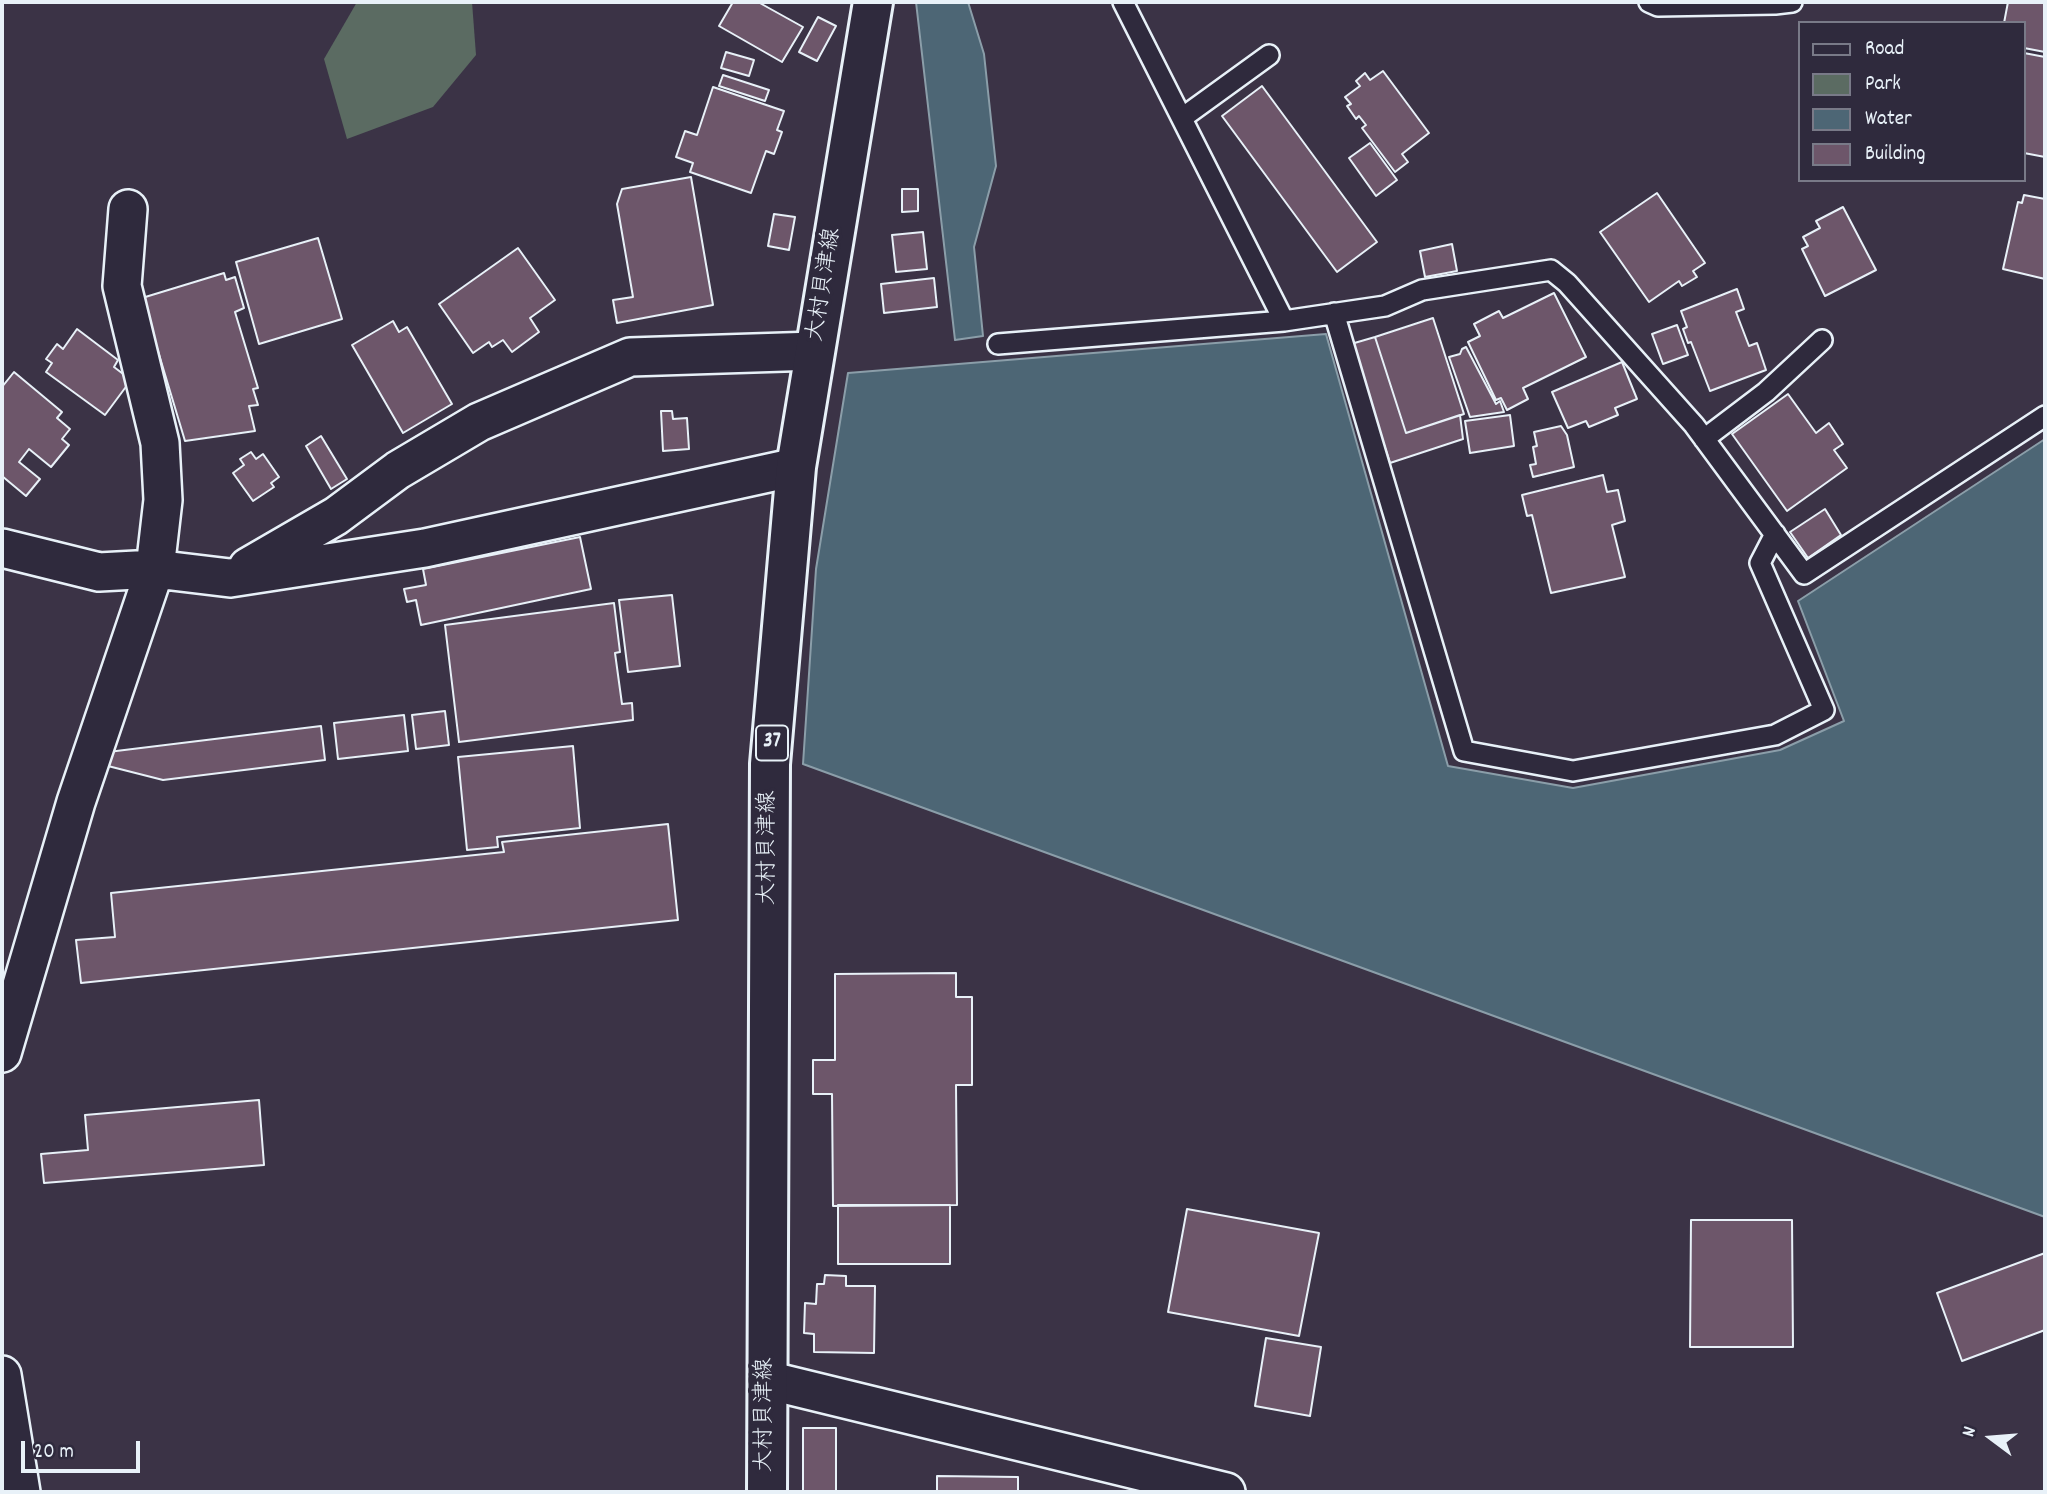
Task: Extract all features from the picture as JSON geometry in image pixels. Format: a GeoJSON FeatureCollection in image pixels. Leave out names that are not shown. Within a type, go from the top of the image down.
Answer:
{"type":"FeatureCollection","features":[{"type":"Feature","properties":{"kind":"main road","name":"大村貝津線"},"geometry":{"type":"LineString","coordinates":[[767,1492],[770,764],[796,467],[873,2]]}},
{"type":"Feature","properties":{"kind":"street"},"geometry":{"type":"LineString","coordinates":[[2,1053],[76,802],[155,569],[163,500],[160,443],[122,285],[128,209]]}},
{"type":"Feature","properties":{"kind":"street"},"geometry":{"type":"LineString","coordinates":[[230,578],[336,516],[398,470],[479,422],[630,358],[815,351]]}},
{"type":"Feature","properties":{"kind":"street"},"geometry":{"type":"LineString","coordinates":[[2,548],[99,572],[155,569],[230,578],[425,548],[796,467]]}},
{"type":"Feature","properties":{"kind":"street"},"geometry":{"type":"LineString","coordinates":[[2,1375],[21,1492]]}},
{"type":"Feature","properties":{"kind":"street"},"geometry":{"type":"LineString","coordinates":[[767,1380],[1226,1492]]}},
{"type":"Feature","properties":{"kind":"lane"},"geometry":{"type":"LineString","coordinates":[[1123,2],[1284,321]]}},
{"type":"Feature","properties":{"kind":"lane"},"geometry":{"type":"LineString","coordinates":[[1649,2],[1658,6],[1793,2]]}},
{"type":"Feature","properties":{"kind":"lane"},"geometry":{"type":"LineString","coordinates":[[1182,118],[1269,55]]}},
{"type":"Feature","properties":{"kind":"lane"},"geometry":{"type":"LineString","coordinates":[[998,344],[1284,321],[1385,306],[1422,290],[1551,270],[1567,283],[1704,439],[1804,574],[2045,416]]}},
{"type":"Feature","properties":{"kind":"lane"},"geometry":{"type":"LineString","coordinates":[[1334,313],[1464,751],[1573,771],[1774,735],[1824,710],[1760,563],[1775,534]]}},
{"type":"Feature","properties":{"kind":"lane"},"geometry":{"type":"LineString","coordinates":[[1704,439],[1766,392],[1822,340]]}},
{"type":"Feature","properties":{"kind":"green space"},"geometry":{"type":"Polygon","coordinates":[[[357,2],[472,2],[476,55],[433,107],[347,139],[324,59],[357,2]]]}},
{"type":"Feature","properties":{"kind":"water"},"geometry":{"type":"Polygon","coordinates":[[[916,2],[968,2],[984,54],[996,166],[974,247],[983,336],[955,340],[916,2]]]}},
{"type":"Feature","properties":{"kind":"water"},"geometry":{"type":"Polygon","coordinates":[[[1326,334],[1448,766],[1573,788],[1780,750],[1844,721],[1798,601],[2045,439],[2045,1217],[803,764],[816,569],[848,373],[1326,334]]]}},
{"type":"Feature","properties":{"kind":"building"},"geometry":{"type":"Polygon","coordinates":[[[733,2],[758,2],[803,27],[782,62],[719,26],[733,2]]]}},
{"type":"Feature","properties":{"kind":"building"},"geometry":{"type":"Polygon","coordinates":[[[2008,2],[2045,2],[2045,52],[2026,48],[2026,21],[2004,21],[2008,2]]]}},
{"type":"Feature","properties":{"kind":"building"},"geometry":{"type":"Polygon","coordinates":[[[818,17],[836,26],[817,61],[799,52],[818,17]]]}},
{"type":"Feature","properties":{"kind":"building"},"geometry":{"type":"Polygon","coordinates":[[[726,52],[754,60],[749,76],[721,68],[726,52]]]}},
{"type":"Feature","properties":{"kind":"building"},"geometry":{"type":"Polygon","coordinates":[[[2026,53],[2045,57],[2045,157],[2026,153],[2026,53]]]}},
{"type":"Feature","properties":{"kind":"building"},"geometry":{"type":"Polygon","coordinates":[[[1383,71],[1429,133],[1402,154],[1408,162],[1395,172],[1362,128],[1366,125],[1359,116],[1356,119],[1347,106],[1351,104],[1345,97],[1360,86],[1356,81],[1365,73],[1370,80],[1383,71]]]}},
{"type":"Feature","properties":{"kind":"building"},"geometry":{"type":"Polygon","coordinates":[[[723,75],[769,90],[765,101],[719,86],[723,75]]]}},
{"type":"Feature","properties":{"kind":"building"},"geometry":{"type":"Polygon","coordinates":[[[1262,86],[1377,242],[1337,272],[1222,116],[1262,86]]]}},
{"type":"Feature","properties":{"kind":"building"},"geometry":{"type":"Polygon","coordinates":[[[713,87],[784,111],[777,130],[782,132],[774,154],[766,151],[751,193],[690,172],[693,163],[676,157],[685,131],[697,135],[713,87]]]}},
{"type":"Feature","properties":{"kind":"building"},"geometry":{"type":"Polygon","coordinates":[[[1370,143],[1397,180],[1376,196],[1349,158],[1370,143]]]}},
{"type":"Feature","properties":{"kind":"building"},"geometry":{"type":"Polygon","coordinates":[[[691,177],[713,305],[617,323],[613,300],[633,297],[617,204],[622,189],[691,177]]]}},
{"type":"Feature","properties":{"kind":"building"},"geometry":{"type":"Polygon","coordinates":[[[902,189],[918,189],[918,211],[902,212],[902,189]]]}},
{"type":"Feature","properties":{"kind":"building"},"geometry":{"type":"Polygon","coordinates":[[[1657,193],[1705,263],[1693,271],[1697,277],[1682,286],[1679,281],[1649,302],[1600,232],[1657,193]]]}},
{"type":"Feature","properties":{"kind":"building"},"geometry":{"type":"Polygon","coordinates":[[[2024,195],[2045,199],[2045,279],[2003,269],[2018,202],[2022,203],[2024,195]]]}},
{"type":"Feature","properties":{"kind":"building"},"geometry":{"type":"Polygon","coordinates":[[[1843,207],[1876,270],[1825,296],[1802,249],[1808,246],[1803,237],[1820,228],[1816,221],[1843,207]]]}},
{"type":"Feature","properties":{"kind":"building"},"geometry":{"type":"Polygon","coordinates":[[[774,214],[795,217],[789,250],[768,246],[774,214]]]}},
{"type":"Feature","properties":{"kind":"building"},"geometry":{"type":"Polygon","coordinates":[[[923,232],[927,269],[896,272],[892,235],[923,232]]]}},
{"type":"Feature","properties":{"kind":"building"},"geometry":{"type":"Polygon","coordinates":[[[318,238],[342,319],[259,344],[236,262],[318,238]]]}},
{"type":"Feature","properties":{"kind":"building"},"geometry":{"type":"Polygon","coordinates":[[[1452,244],[1457,271],[1425,277],[1420,251],[1452,244]]]}},
{"type":"Feature","properties":{"kind":"building"},"geometry":{"type":"Polygon","coordinates":[[[518,248],[555,300],[530,318],[539,332],[512,352],[503,340],[492,347],[489,342],[473,353],[439,304],[518,248]]]}},
{"type":"Feature","properties":{"kind":"building"},"geometry":{"type":"Polygon","coordinates":[[[224,273],[226,280],[235,277],[244,308],[235,312],[258,388],[253,389],[258,405],[249,406],[255,431],[185,441],[142,298],[224,273]]]}},
{"type":"Feature","properties":{"kind":"building"},"geometry":{"type":"Polygon","coordinates":[[[934,278],[937,307],[884,313],[881,284],[934,278]]]}},
{"type":"Feature","properties":{"kind":"building"},"geometry":{"type":"Polygon","coordinates":[[[1737,289],[1744,309],[1736,312],[1749,346],[1757,343],[1766,370],[1710,391],[1691,342],[1688,343],[1683,329],[1687,327],[1681,311],[1737,289]]]}},
{"type":"Feature","properties":{"kind":"building"},"geometry":{"type":"Polygon","coordinates":[[[1554,293],[1586,357],[1523,388],[1528,399],[1507,410],[1501,398],[1496,400],[1468,342],[1480,336],[1474,324],[1499,311],[1503,318],[1554,293]]]}},
{"type":"Feature","properties":{"kind":"building"},"geometry":{"type":"Polygon","coordinates":[[[1433,318],[1464,414],[1406,433],[1375,337],[1433,318]]]}},
{"type":"Feature","properties":{"kind":"building"},"geometry":{"type":"Polygon","coordinates":[[[393,321],[399,332],[407,327],[452,404],[403,433],[352,345],[393,321]]]}},
{"type":"Feature","properties":{"kind":"building"},"geometry":{"type":"Polygon","coordinates":[[[1677,325],[1688,355],[1663,364],[1652,334],[1677,325]]]}},
{"type":"Feature","properties":{"kind":"building"},"geometry":{"type":"Polygon","coordinates":[[[77,329],[118,360],[114,367],[131,380],[105,415],[46,372],[52,363],[46,359],[57,344],[63,349],[77,329]]]}},
{"type":"Feature","properties":{"kind":"building"},"geometry":{"type":"Polygon","coordinates":[[[1375,337],[1406,433],[1460,415],[1463,439],[1390,463],[1351,344],[1375,337]]]}},
{"type":"Feature","properties":{"kind":"building"},"geometry":{"type":"Polygon","coordinates":[[[1466,347],[1496,404],[1500,401],[1504,412],[1470,417],[1449,357],[1460,354],[1466,347]]]}},
{"type":"Feature","properties":{"kind":"building"},"geometry":{"type":"Polygon","coordinates":[[[1622,362],[1637,399],[1615,408],[1618,415],[1589,427],[1586,421],[1568,428],[1552,392],[1622,362]]]}},
{"type":"Feature","properties":{"kind":"building"},"geometry":{"type":"Polygon","coordinates":[[[14,372],[62,412],[57,418],[70,429],[62,439],[69,445],[51,467],[29,449],[19,462],[40,479],[26,496],[2,476],[2,387],[14,372]]]}},
{"type":"Feature","properties":{"kind":"building"},"geometry":{"type":"Polygon","coordinates":[[[1788,394],[1816,433],[1829,423],[1843,444],[1834,450],[1847,468],[1787,511],[1732,434],[1788,394]]]}},
{"type":"Feature","properties":{"kind":"building"},"geometry":{"type":"Polygon","coordinates":[[[661,411],[672,411],[673,419],[687,418],[689,449],[663,451],[661,411]]]}},
{"type":"Feature","properties":{"kind":"building"},"geometry":{"type":"Polygon","coordinates":[[[1510,415],[1514,446],[1470,453],[1465,421],[1510,415]]]}},
{"type":"Feature","properties":{"kind":"building"},"geometry":{"type":"Polygon","coordinates":[[[1561,426],[1567,435],[1574,467],[1533,477],[1530,465],[1536,464],[1533,447],[1537,446],[1534,432],[1561,426]]]}},
{"type":"Feature","properties":{"kind":"building"},"geometry":{"type":"Polygon","coordinates":[[[321,436],[347,479],[331,489],[306,446],[321,436]]]}},
{"type":"Feature","properties":{"kind":"building"},"geometry":{"type":"Polygon","coordinates":[[[251,452],[256,459],[263,454],[279,477],[271,483],[274,487],[253,501],[233,473],[244,465],[240,459],[251,452]]]}},
{"type":"Feature","properties":{"kind":"building"},"geometry":{"type":"Polygon","coordinates":[[[1603,475],[1607,492],[1618,490],[1625,521],[1612,525],[1625,577],[1551,593],[1532,515],[1527,516],[1522,495],[1603,475]]]}},
{"type":"Feature","properties":{"kind":"building"},"geometry":{"type":"Polygon","coordinates":[[[1825,509],[1841,535],[1808,558],[1790,532],[1825,509]]]}},
{"type":"Feature","properties":{"kind":"building"},"geometry":{"type":"Polygon","coordinates":[[[580,537],[591,589],[421,625],[416,600],[407,602],[404,589],[426,585],[423,569],[580,537]]]}},
{"type":"Feature","properties":{"kind":"building"},"geometry":{"type":"Polygon","coordinates":[[[672,595],[680,666],[628,672],[619,600],[672,595]]]}},
{"type":"Feature","properties":{"kind":"building"},"geometry":{"type":"Polygon","coordinates":[[[614,603],[620,652],[615,653],[622,704],[632,703],[633,720],[459,742],[445,625],[614,603]]]}},
{"type":"Feature","properties":{"kind":"building"},"geometry":{"type":"Polygon","coordinates":[[[445,711],[449,745],[416,749],[412,715],[445,711]]]}},
{"type":"Feature","properties":{"kind":"building"},"geometry":{"type":"Polygon","coordinates":[[[404,715],[408,751],[338,759],[334,723],[404,715]]]}},
{"type":"Feature","properties":{"kind":"building"},"geometry":{"type":"Polygon","coordinates":[[[321,726],[325,760],[163,780],[104,765],[108,752],[321,726]]]}},
{"type":"Feature","properties":{"kind":"building"},"geometry":{"type":"Polygon","coordinates":[[[573,746],[580,828],[497,837],[498,847],[467,850],[458,757],[573,746]]]}},
{"type":"Feature","properties":{"kind":"building"},"geometry":{"type":"Polygon","coordinates":[[[668,824],[678,920],[81,983],[76,940],[115,937],[111,893],[504,852],[502,842],[668,824]]]}},
{"type":"Feature","properties":{"kind":"building"},"geometry":{"type":"Polygon","coordinates":[[[956,973],[956,997],[972,997],[972,1085],[956,1085],[957,1205],[833,1206],[832,1094],[813,1094],[813,1060],[835,1060],[835,974],[956,973]]]}},
{"type":"Feature","properties":{"kind":"building"},"geometry":{"type":"Polygon","coordinates":[[[259,1100],[264,1165],[44,1183],[41,1154],[88,1150],[85,1115],[259,1100]]]}},
{"type":"Feature","properties":{"kind":"building"},"geometry":{"type":"Polygon","coordinates":[[[838,1205],[950,1205],[950,1264],[838,1264],[838,1205]]]}},
{"type":"Feature","properties":{"kind":"building"},"geometry":{"type":"Polygon","coordinates":[[[1187,1209],[1319,1233],[1299,1336],[1168,1312],[1187,1209]]]}},
{"type":"Feature","properties":{"kind":"building"},"geometry":{"type":"Polygon","coordinates":[[[1691,1220],[1792,1220],[1793,1347],[1690,1347],[1691,1220]]]}},
{"type":"Feature","properties":{"kind":"building"},"geometry":{"type":"Polygon","coordinates":[[[2045,1253],[2045,1330],[1962,1361],[1937,1293],[2045,1253]]]}},
{"type":"Feature","properties":{"kind":"building"},"geometry":{"type":"Polygon","coordinates":[[[825,1275],[846,1276],[846,1286],[875,1286],[874,1353],[814,1352],[814,1334],[804,1333],[805,1303],[816,1304],[817,1284],[824,1284],[825,1275]]]}},
{"type":"Feature","properties":{"kind":"building"},"geometry":{"type":"Polygon","coordinates":[[[1266,1338],[1321,1347],[1310,1416],[1255,1406],[1266,1338]]]}},
{"type":"Feature","properties":{"kind":"building"},"geometry":{"type":"Polygon","coordinates":[[[803,1428],[836,1428],[836,1492],[803,1492],[803,1428]]]}},
{"type":"Feature","properties":{"kind":"building"},"geometry":{"type":"Polygon","coordinates":[[[937,1476],[1018,1477],[1018,1492],[937,1492],[937,1476]]]}}]}
